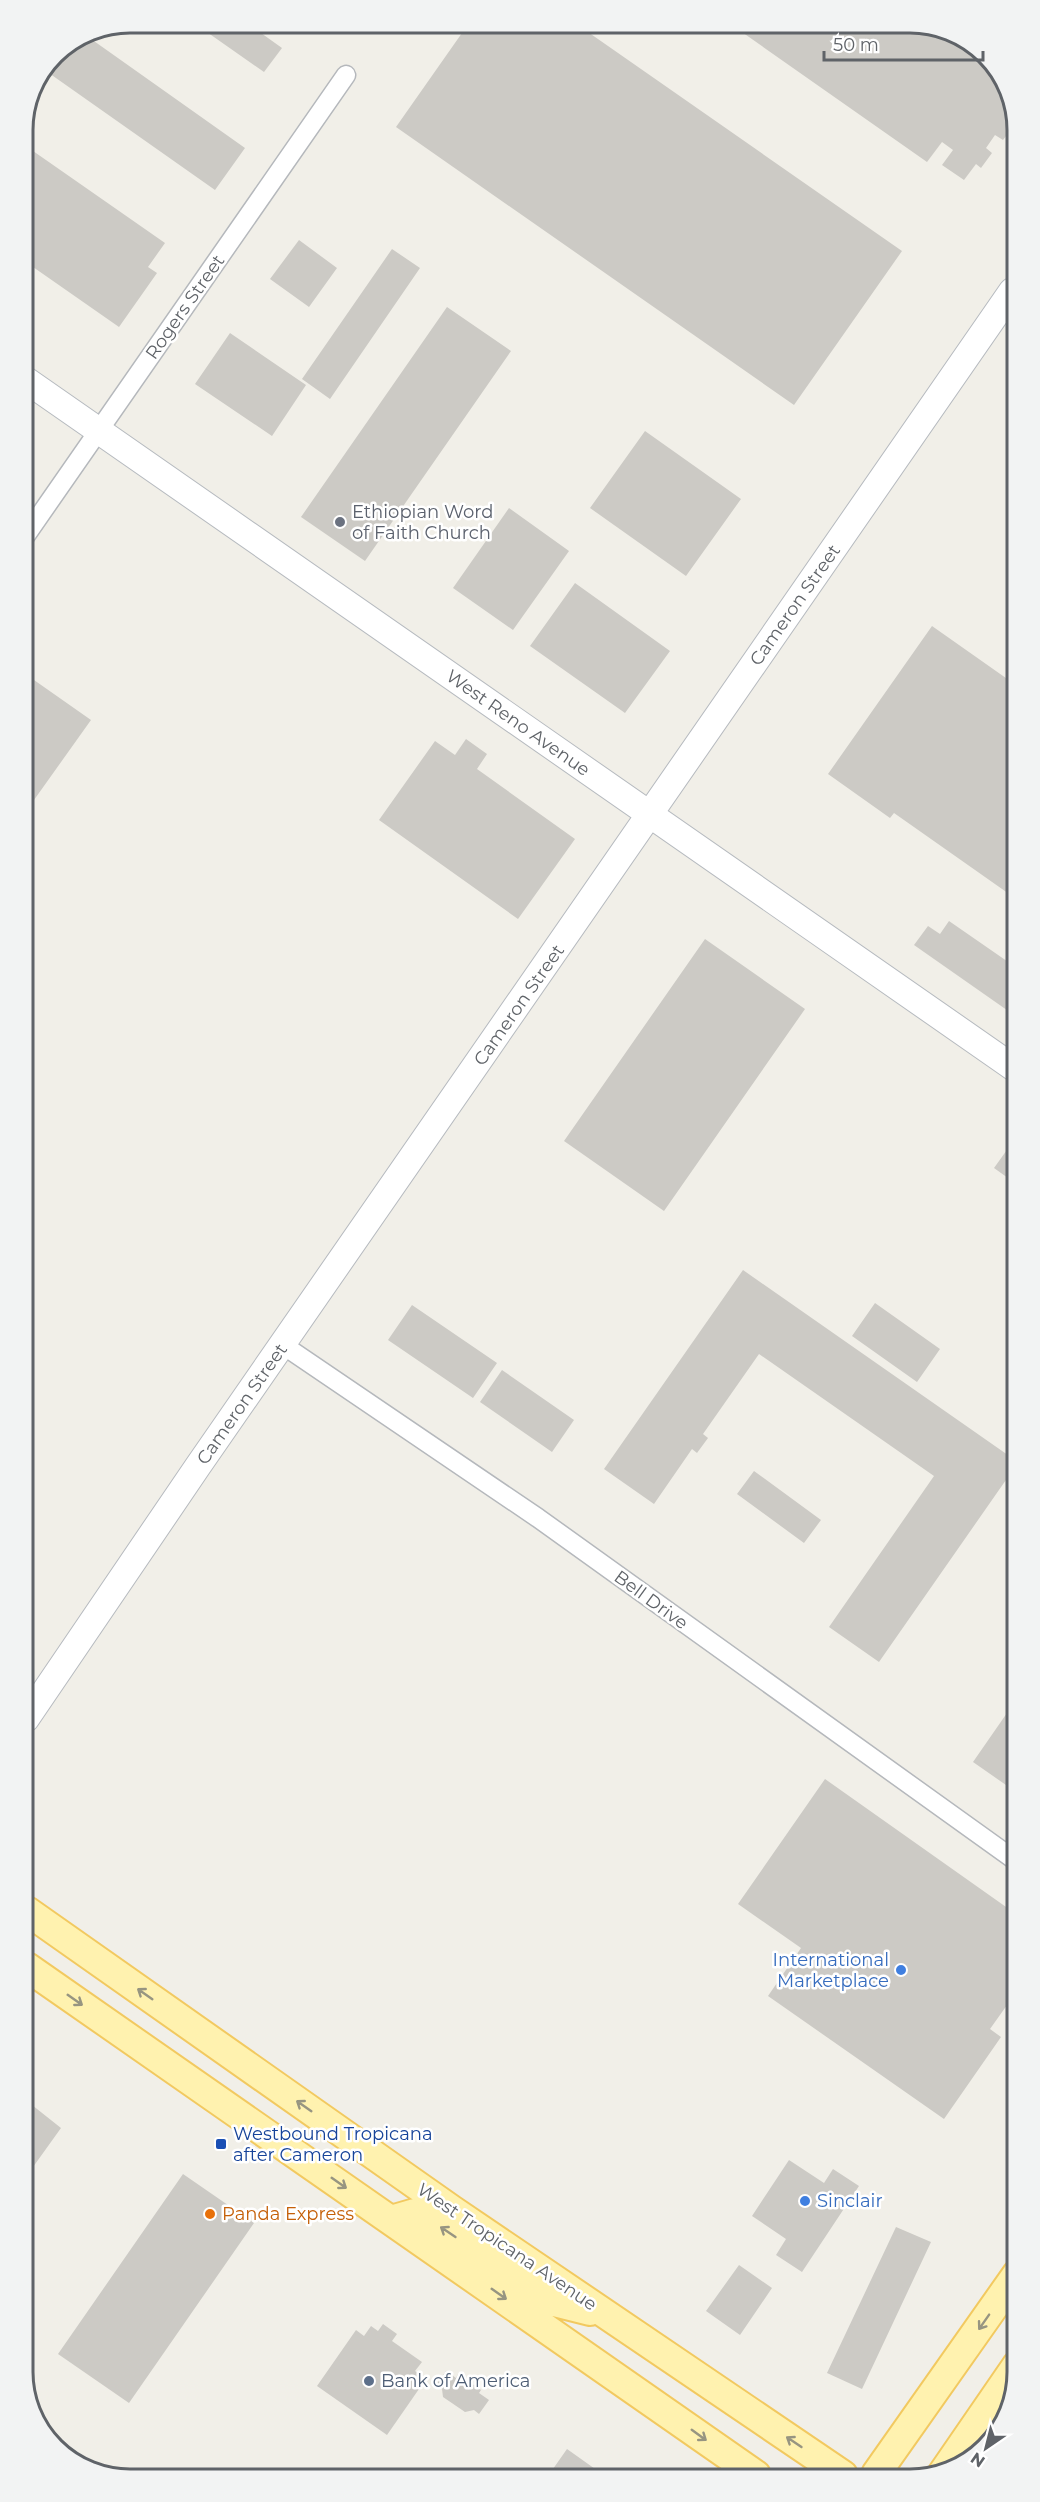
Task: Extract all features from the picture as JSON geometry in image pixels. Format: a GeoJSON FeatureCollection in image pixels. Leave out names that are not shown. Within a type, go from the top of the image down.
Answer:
{"type":"FeatureCollection","features":[{"type":"Feature","properties":{"kind":"main road","name":"West Tropicana Avenue"},"geometry":{"type":"LineString","coordinates":[[33,1915],[442,2203],[834,2469]]}},
{"type":"Feature","properties":{"kind":"main road"},"geometry":{"type":"LineString","coordinates":[[33,1970],[747,2469]]}},
{"type":"Feature","properties":{"kind":"main road"},"geometry":{"type":"LineString","coordinates":[[391,2220],[415,2213],[426,2218],[550,2301],[609,2316]]}},
{"type":"Feature","properties":{"kind":"main road"},"geometry":{"type":"LineString","coordinates":[[880,2469],[1007,2288]]}},
{"type":"Feature","properties":{"kind":"main road"},"geometry":{"type":"LineString","coordinates":[[953,2459],[1006,2381]]}},
{"type":"Feature","properties":{"kind":"street","name":"Rogers Street"},"geometry":{"type":"LineString","coordinates":[[33,525],[346,75]]}},
{"type":"Feature","properties":{"kind":"street","name":"Cameron Street"},"geometry":{"type":"LineString","coordinates":[[33,1710],[649,814],[1007,298]]}},
{"type":"Feature","properties":{"kind":"street","name":"West Reno Avenue"},"geometry":{"type":"LineString","coordinates":[[33,385],[1007,1063]]}},
{"type":"Feature","properties":{"kind":"street","name":"Bell Drive"},"geometry":{"type":"LineString","coordinates":[[283,1345],[538,1518],[1007,1855]]}},
{"type":"Feature","properties":{"kind":"building"},"geometry":{"type":"Polygon","coordinates":[[[208,33],[261,33],[282,48],[264,72],[208,33]]]}},
{"type":"Feature","properties":{"kind":"building"},"geometry":{"type":"Polygon","coordinates":[[[462,33],[589,33],[902,251],[794,405],[396,127],[462,33]]]}},
{"type":"Feature","properties":{"kind":"building"},"geometry":{"type":"Polygon","coordinates":[[[743,33],[916,33],[947,40],[969,53],[983,66],[997,87],[1005,111],[1007,135],[1003,140],[995,135],[986,148],[992,153],[981,168],[976,164],[964,180],[942,165],[953,150],[942,142],[927,162],[743,33]]]}},
{"type":"Feature","properties":{"kind":"building"},"geometry":{"type":"Polygon","coordinates":[[[93,40],[245,148],[215,190],[51,74],[76,49],[93,40]]]}},
{"type":"Feature","properties":{"kind":"building"},"geometry":{"type":"Polygon","coordinates":[[[33,151],[165,243],[148,267],[157,273],[119,327],[33,267],[33,151]]]}},
{"type":"Feature","properties":{"kind":"building"},"geometry":{"type":"Polygon","coordinates":[[[299,240],[337,268],[309,307],[270,279],[299,240]]]}},
{"type":"Feature","properties":{"kind":"building"},"geometry":{"type":"Polygon","coordinates":[[[392,249],[420,268],[330,399],[302,379],[392,249]]]}},
{"type":"Feature","properties":{"kind":"building"},"geometry":{"type":"Polygon","coordinates":[[[447,307],[511,351],[365,561],[301,517],[447,307]]]}},
{"type":"Feature","properties":{"kind":"building"},"geometry":{"type":"Polygon","coordinates":[[[230,333],[306,385],[272,436],[195,384],[230,333]]]}},
{"type":"Feature","properties":{"kind":"building"},"geometry":{"type":"Polygon","coordinates":[[[645,431],[741,499],[686,576],[590,508],[645,431]]]}},
{"type":"Feature","properties":{"kind":"building"},"geometry":{"type":"Polygon","coordinates":[[[509,508],[569,551],[513,630],[453,588],[509,508]]]}},
{"type":"Feature","properties":{"kind":"building"},"geometry":{"type":"Polygon","coordinates":[[[575,583],[670,651],[625,713],[530,646],[575,583]]]}},
{"type":"Feature","properties":{"kind":"building"},"geometry":{"type":"Polygon","coordinates":[[[932,626],[1007,679],[1007,892],[894,813],[890,818],[828,774],[932,626]]]}},
{"type":"Feature","properties":{"kind":"building"},"geometry":{"type":"Polygon","coordinates":[[[33,681],[91,720],[33,801],[33,681]]]}},
{"type":"Feature","properties":{"kind":"building"},"geometry":{"type":"Polygon","coordinates":[[[466,739],[487,754],[477,769],[575,839],[518,919],[379,820],[435,741],[455,755],[466,739]]]}},
{"type":"Feature","properties":{"kind":"building"},"geometry":{"type":"Polygon","coordinates":[[[949,921],[1007,961],[1007,1010],[914,945],[928,926],[940,934],[949,921]]]}},
{"type":"Feature","properties":{"kind":"building"},"geometry":{"type":"Polygon","coordinates":[[[705,939],[805,1009],[664,1211],[564,1141],[705,939]]]}},
{"type":"Feature","properties":{"kind":"building"},"geometry":{"type":"Polygon","coordinates":[[[1007,1150],[1007,1177],[994,1168],[1007,1150]]]}},
{"type":"Feature","properties":{"kind":"building"},"geometry":{"type":"Polygon","coordinates":[[[743,1270],[1007,1454],[1007,1478],[879,1662],[829,1627],[934,1476],[759,1354],[703,1434],[708,1438],[697,1453],[692,1449],[654,1504],[604,1469],[743,1270]]]}},
{"type":"Feature","properties":{"kind":"building"},"geometry":{"type":"Polygon","coordinates":[[[875,1303],[940,1349],[917,1382],[852,1336],[875,1303]]]}},
{"type":"Feature","properties":{"kind":"building"},"geometry":{"type":"Polygon","coordinates":[[[412,1305],[497,1363],[473,1398],[388,1340],[412,1305]]]}},
{"type":"Feature","properties":{"kind":"building"},"geometry":{"type":"Polygon","coordinates":[[[502,1370],[574,1420],[552,1452],[480,1402],[502,1370]]]}},
{"type":"Feature","properties":{"kind":"building"},"geometry":{"type":"Polygon","coordinates":[[[754,1471],[821,1520],[804,1543],[737,1494],[754,1471]]]}},
{"type":"Feature","properties":{"kind":"building"},"geometry":{"type":"Polygon","coordinates":[[[1007,1713],[1007,1786],[973,1762],[1007,1713]]]}},
{"type":"Feature","properties":{"kind":"building","name":"International Marketplace"},"geometry":{"type":"Polygon","coordinates":[[[825,1779],[1007,1908],[1007,2005],[990,2029],[1001,2037],[944,2119],[768,1996],[801,1948],[738,1904],[825,1779]]]}},
{"type":"Feature","properties":{"kind":"building"},"geometry":{"type":"Polygon","coordinates":[[[33,2106],[61,2128],[33,2167],[33,2106]]]}},
{"type":"Feature","properties":{"kind":"building","name":"Sinclair"},"geometry":{"type":"Polygon","coordinates":[[[789,2160],[824,2183],[833,2169],[859,2186],[802,2272],[776,2255],[786,2239],[752,2216],[789,2160]]]}},
{"type":"Feature","properties":{"kind":"building"},"geometry":{"type":"Polygon","coordinates":[[[183,2174],[254,2223],[129,2403],[58,2354],[183,2174]]]}},
{"type":"Feature","properties":{"kind":"building"},"geometry":{"type":"Polygon","coordinates":[[[896,2227],[931,2242],[862,2389],[827,2373],[896,2227]]]}},
{"type":"Feature","properties":{"kind":"building"},"geometry":{"type":"Polygon","coordinates":[[[739,2265],[772,2288],[740,2335],[706,2311],[739,2265]]]}},
{"type":"Feature","properties":{"kind":"building","name":"Bank of America"},"geometry":{"type":"Polygon","coordinates":[[[383,2324],[397,2334],[392,2341],[422,2362],[415,2371],[422,2376],[415,2386],[419,2389],[387,2435],[317,2386],[356,2330],[364,2336],[371,2326],[378,2331],[383,2324]]]}},
{"type":"Feature","properties":{"kind":"building"},"geometry":{"type":"Polygon","coordinates":[[[446,2371],[456,2378],[458,2374],[481,2390],[479,2393],[489,2400],[479,2414],[474,2410],[465,2412],[443,2397],[442,2389],[436,2385],[446,2371]]]}},
{"type":"Feature","properties":{"kind":"building"},"geometry":{"type":"Polygon","coordinates":[[[567,2449],[595,2469],[553,2469],[567,2449]]]}},
{"type":"Feature","properties":{"kind":"place","name":"Ethiopian Word of Faith Church"},"geometry":{"type":"Point","coordinates":[340,522]}},
{"type":"Feature","properties":{"kind":"place","name":"International Marketplace"},"geometry":{"type":"Point","coordinates":[901,1970]}},
{"type":"Feature","properties":{"kind":"place","name":"Westbound Tropicana after Cameron"},"geometry":{"type":"Point","coordinates":[221,2144]}},
{"type":"Feature","properties":{"kind":"place","name":"Sinclair"},"geometry":{"type":"Point","coordinates":[805,2201]}},
{"type":"Feature","properties":{"kind":"place","name":"Panda Express"},"geometry":{"type":"Point","coordinates":[210,2214]}},
{"type":"Feature","properties":{"kind":"place","name":"Bank of America"},"geometry":{"type":"Point","coordinates":[369,2381]}}]}
